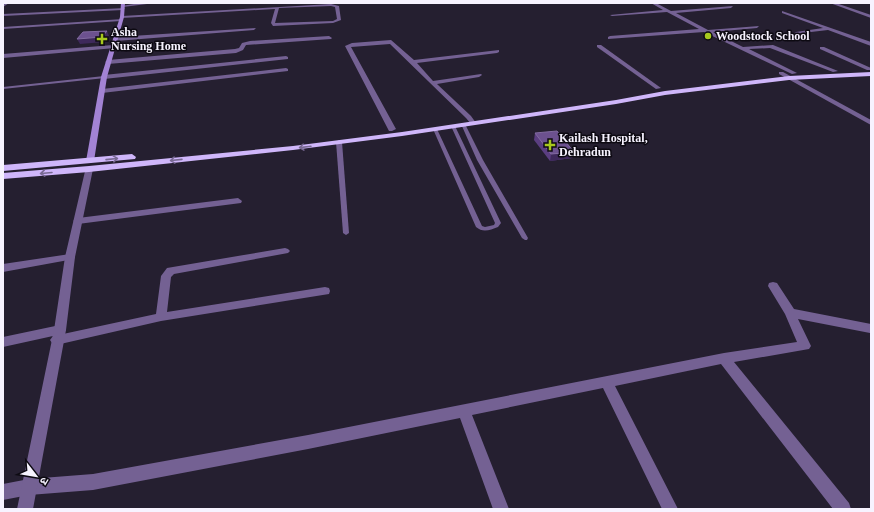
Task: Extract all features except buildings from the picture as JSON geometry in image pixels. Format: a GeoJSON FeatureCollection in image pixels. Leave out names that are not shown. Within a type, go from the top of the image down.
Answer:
{"type":"FeatureCollection","features":[{"type":"Feature","properties":{"kind":"highway"},"geometry":{"type":"LineString","coordinates":[[3,176],[616,102],[665,93],[792,75],[835,71],[870,71]]}},
{"type":"Feature","properties":{"kind":"highway"},"geometry":{"type":"LineString","coordinates":[[3,168],[90,165],[339,142],[453,126],[463,124],[471,120],[658,88],[781,73],[792,75],[870,71]]}},
{"type":"Feature","properties":{"kind":"main road"},"geometry":{"type":"LineString","coordinates":[[90,165],[104,77],[116,40],[123,6]]}},
{"type":"Feature","properties":{"kind":"street"},"geometry":{"type":"LineString","coordinates":[[3,6],[7,3]]}},
{"type":"Feature","properties":{"kind":"street"},"geometry":{"type":"LineString","coordinates":[[3,15],[153,3]]}},
{"type":"Feature","properties":{"kind":"street"},"geometry":{"type":"LineString","coordinates":[[653,3],[706,31],[744,48],[871,123]]}},
{"type":"Feature","properties":{"kind":"street"},"geometry":{"type":"LineString","coordinates":[[832,3],[871,17]]}},
{"type":"Feature","properties":{"kind":"street"},"geometry":{"type":"LineString","coordinates":[[3,28],[121,18],[277,8],[336,5],[338,20],[333,22],[275,25],[272,23],[277,8]]}},
{"type":"Feature","properties":{"kind":"street"},"geometry":{"type":"LineString","coordinates":[[612,15],[731,7]]}},
{"type":"Feature","properties":{"kind":"street"},"geometry":{"type":"LineString","coordinates":[[784,12],[871,44]]}},
{"type":"Feature","properties":{"kind":"street"},"geometry":{"type":"LineString","coordinates":[[610,38],[757,27]]}},
{"type":"Feature","properties":{"kind":"street"},"geometry":{"type":"LineString","coordinates":[[796,33],[828,28]]}},
{"type":"Feature","properties":{"kind":"street"},"geometry":{"type":"LineString","coordinates":[[116,40],[254,29]]}},
{"type":"Feature","properties":{"kind":"street"},"geometry":{"type":"LineString","coordinates":[[108,62],[236,50],[241,49],[243,45],[250,43],[329,38]]}},
{"type":"Feature","properties":{"kind":"street"},"geometry":{"type":"LineString","coordinates":[[392,129],[348,46],[391,42],[471,120]]}},
{"type":"Feature","properties":{"kind":"street"},"geometry":{"type":"LineString","coordinates":[[599,46],[658,88]]}},
{"type":"Feature","properties":{"kind":"street"},"geometry":{"type":"LineString","coordinates":[[744,48],[771,46],[835,71]]}},
{"type":"Feature","properties":{"kind":"street"},"geometry":{"type":"LineString","coordinates":[[3,56],[113,47]]}},
{"type":"Feature","properties":{"kind":"street"},"geometry":{"type":"LineString","coordinates":[[822,48],[870,71]]}},
{"type":"Feature","properties":{"kind":"street"},"geometry":{"type":"LineString","coordinates":[[413,62],[419,60],[497,51]]}},
{"type":"Feature","properties":{"kind":"street"},"geometry":{"type":"LineString","coordinates":[[104,77],[286,58]]}},
{"type":"Feature","properties":{"kind":"street"},"geometry":{"type":"LineString","coordinates":[[102,90],[286,70]]}},
{"type":"Feature","properties":{"kind":"street"},"geometry":{"type":"LineString","coordinates":[[432,83],[479,75]]}},
{"type":"Feature","properties":{"kind":"street"},"geometry":{"type":"LineString","coordinates":[[25,509],[58,335],[70,257],[90,165]]}},
{"type":"Feature","properties":{"kind":"street"},"geometry":{"type":"LineString","coordinates":[[78,221],[238,201]]}},
{"type":"Feature","properties":{"kind":"street"},"geometry":{"type":"LineString","coordinates":[[161,317],[166,276],[171,271],[285,251]]}},
{"type":"Feature","properties":{"kind":"street"},"geometry":{"type":"LineString","coordinates":[[3,268],[70,257]]}},
{"type":"Feature","properties":{"kind":"street"},"geometry":{"type":"LineString","coordinates":[[3,492],[29,487],[93,482],[308,442],[724,358],[805,346],[790,313],[773,286]]}},
{"type":"Feature","properties":{"kind":"street"},"geometry":{"type":"LineString","coordinates":[[3,342],[58,335],[325,290]]}},
{"type":"Feature","properties":{"kind":"street"},"geometry":{"type":"LineString","coordinates":[[790,313],[870,328]]}},
{"type":"Feature","properties":{"kind":"street"},"geometry":{"type":"LineString","coordinates":[[724,358],[843,509]]}},
{"type":"Feature","properties":{"kind":"street"},"geometry":{"type":"LineString","coordinates":[[606,382],[670,509]]}},
{"type":"Feature","properties":{"kind":"street"},"geometry":{"type":"LineString","coordinates":[[464,411],[501,509]]}},
{"type":"Feature","properties":{"kind":"lane"},"geometry":{"type":"LineString","coordinates":[[3,88],[104,77]]}},
{"type":"Feature","properties":{"kind":"lane"},"geometry":{"type":"LineString","coordinates":[[463,124],[480,160],[525,238]]}},
{"type":"Feature","properties":{"kind":"lane"},"geometry":{"type":"LineString","coordinates":[[435,129],[479,227],[485,229],[496,226],[498,223],[453,126]]}},
{"type":"Feature","properties":{"kind":"lane"},"geometry":{"type":"LineString","coordinates":[[339,142],[346,233]]}},
{"type":"Feature","properties":{"kind":"place","name":"Woodstock School"},"geometry":{"type":"Point","coordinates":[708,36]}},
{"type":"Feature","properties":{"kind":"place","name":"Asha Nursing Home"},"geometry":{"type":"Point","coordinates":[102,39]}},
{"type":"Feature","properties":{"kind":"place","name":"Kailash Hospital, Dehradun"},"geometry":{"type":"Point","coordinates":[550,145]}}]}
